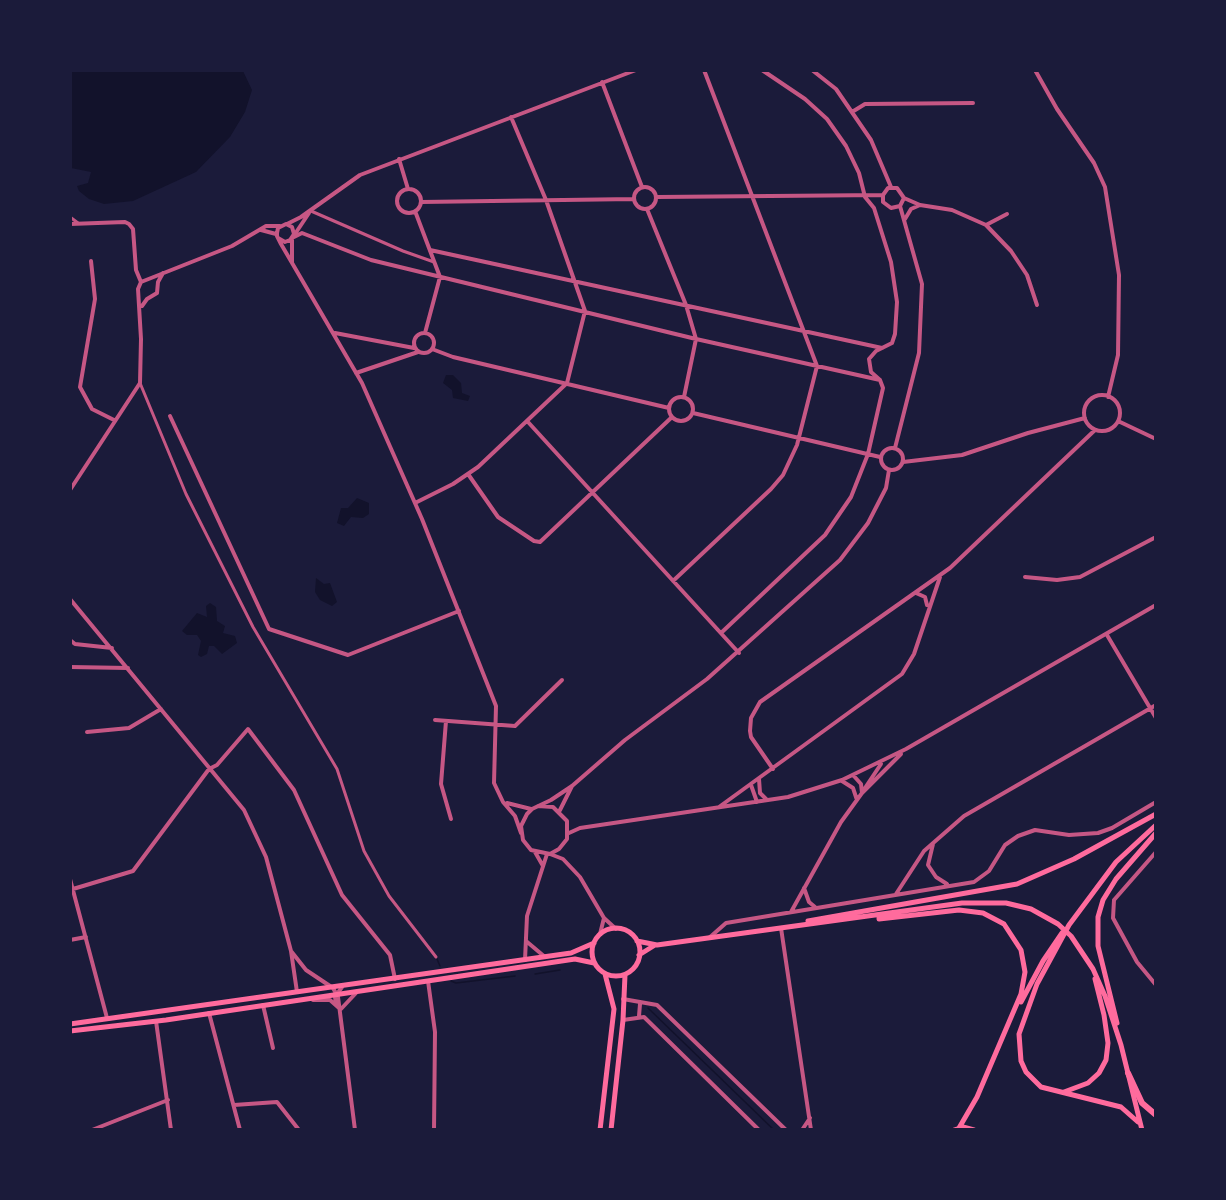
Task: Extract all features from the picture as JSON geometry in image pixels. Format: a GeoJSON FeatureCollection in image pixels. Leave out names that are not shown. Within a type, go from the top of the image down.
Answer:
{"type":"FeatureCollection","features":[{"type":"Feature","properties":{"kind":"highway"},"geometry":{"type":"LineString","coordinates":[[1128,1073],[1142,1102],[1155,1115]]}},
{"type":"Feature","properties":{"kind":"main road"},"geometry":{"type":"LineString","coordinates":[[791,926],[1017,884],[1074,859],[1155,814]]}},
{"type":"Feature","properties":{"kind":"main road"},"geometry":{"type":"LineString","coordinates":[[1008,1027],[1052,944],[1116,862],[1155,825]]}},
{"type":"Feature","properties":{"kind":"main road"},"geometry":{"type":"LineString","coordinates":[[1120,1045],[1098,946],[1098,917],[1103,900],[1116,879],[1155,833]]}},
{"type":"Feature","properties":{"kind":"main road"},"geometry":{"type":"LineString","coordinates":[[70,1031],[166,1020],[289,1001],[308,998],[342,987],[571,953],[594,943],[600,934],[616,929],[626,931],[637,941],[657,945],[955,904],[995,902],[1018,905],[1047,918],[1058,924],[1079,946],[1093,969],[1105,996],[1142,1129]]}},
{"type":"Feature","properties":{"kind":"main road"},"geometry":{"type":"LineString","coordinates":[[866,918],[886,919],[959,910],[982,913],[1004,924],[1021,950],[1025,972],[1021,994],[968,1115],[957,1129]]}},
{"type":"Feature","properties":{"kind":"main road"},"geometry":{"type":"LineString","coordinates":[[1069,925],[1037,984],[1019,1034],[1019,1052],[1026,1072],[1041,1087],[1060,1093],[1104,1100],[1121,1107],[1134,1116],[1142,1129]]}},
{"type":"Feature","properties":{"kind":"main road"},"geometry":{"type":"LineString","coordinates":[[605,974],[625,975],[634,968],[639,955],[637,941]]}},
{"type":"Feature","properties":{"kind":"main road"},"geometry":{"type":"LineString","coordinates":[[594,943],[594,963]]}},
{"type":"Feature","properties":{"kind":"main road"},"geometry":{"type":"LineString","coordinates":[[639,955],[657,945]]}},
{"type":"Feature","properties":{"kind":"main road"},"geometry":{"type":"LineString","coordinates":[[70,1024],[298,993],[361,990],[575,959],[594,963],[605,974],[614,1009],[600,1130]]}},
{"type":"Feature","properties":{"kind":"main road"},"geometry":{"type":"LineString","coordinates":[[1060,1093],[1074,1090],[1088,1083],[1099,1073],[1106,1060],[1108,1043],[1093,969]]}},
{"type":"Feature","properties":{"kind":"main road"},"geometry":{"type":"LineString","coordinates":[[611,1130],[623,1020],[625,975]]}},
{"type":"Feature","properties":{"kind":"main road"},"geometry":{"type":"LineString","coordinates":[[108,1020],[117,1025]]}},
{"type":"Feature","properties":{"kind":"main road"},"geometry":{"type":"LineString","coordinates":[[103,1027],[108,1020]]}},
{"type":"Feature","properties":{"kind":"main road"},"geometry":{"type":"LineString","coordinates":[[957,1129],[974,1130]]}},
{"type":"Feature","properties":{"kind":"street"},"geometry":{"type":"LineString","coordinates":[[436,957],[389,896],[364,851],[337,769],[243,607],[186,494],[140,383],[140,295],[138,287],[141,282],[232,246],[269,225],[286,224],[311,210],[360,175],[636,70]]}},
{"type":"Feature","properties":{"kind":"street"},"geometry":{"type":"LineString","coordinates":[[674,581],[778,483],[791,460],[799,438],[816,366],[754,197],[704,70]]}},
{"type":"Feature","properties":{"kind":"street"},"geometry":{"type":"LineString","coordinates":[[721,633],[825,536],[851,498],[868,454],[882,394],[880,380],[871,372],[868,363],[876,351],[892,343],[895,334],[897,302],[895,281],[874,208],[865,197],[859,173],[846,146],[827,119],[805,99],[762,70]]}},
{"type":"Feature","properties":{"kind":"street"},"geometry":{"type":"LineString","coordinates":[[812,70],[836,89],[871,140],[891,188]]}},
{"type":"Feature","properties":{"kind":"street"},"geometry":{"type":"LineString","coordinates":[[1035,70],[1057,109],[1089,154],[1105,187],[1119,274],[1118,355],[1108,397]]}},
{"type":"Feature","properties":{"kind":"street"},"geometry":{"type":"LineString","coordinates":[[602,82],[642,187]]}},
{"type":"Feature","properties":{"kind":"street"},"geometry":{"type":"LineString","coordinates":[[852,112],[865,104],[973,103]]}},
{"type":"Feature","properties":{"kind":"street"},"geometry":{"type":"LineString","coordinates":[[416,503],[468,474],[528,422],[567,383],[585,311],[546,200],[511,117]]}},
{"type":"Feature","properties":{"kind":"street"},"geometry":{"type":"LineString","coordinates":[[399,159],[408,189]]}},
{"type":"Feature","properties":{"kind":"street"},"geometry":{"type":"LineString","coordinates":[[642,187],[652,188],[657,197],[653,206],[647,209],[640,208],[634,199],[636,191],[642,187]]}},
{"type":"Feature","properties":{"kind":"street"},"geometry":{"type":"LineString","coordinates":[[657,197],[865,197],[883,195],[891,188]]}},
{"type":"Feature","properties":{"kind":"street"},"geometry":{"type":"LineString","coordinates":[[891,188],[900,190],[904,198],[920,204],[952,210],[986,225],[1011,251],[1027,275],[1037,304]]}},
{"type":"Feature","properties":{"kind":"street"},"geometry":{"type":"LineString","coordinates":[[408,189],[417,192],[421,202]]}},
{"type":"Feature","properties":{"kind":"street"},"geometry":{"type":"LineString","coordinates":[[408,189],[399,195],[399,206],[408,213],[415,211],[421,202]]}},
{"type":"Feature","properties":{"kind":"street"},"geometry":{"type":"LineString","coordinates":[[883,195],[888,207],[894,208],[900,206],[904,198]]}},
{"type":"Feature","properties":{"kind":"street"},"geometry":{"type":"LineString","coordinates":[[421,202],[634,199]]}},
{"type":"Feature","properties":{"kind":"street"},"geometry":{"type":"LineString","coordinates":[[905,220],[910,209],[920,204]]}},
{"type":"Feature","properties":{"kind":"street"},"geometry":{"type":"LineString","coordinates":[[895,448],[919,353],[922,284],[900,206]]}},
{"type":"Feature","properties":{"kind":"street"},"geometry":{"type":"LineString","coordinates":[[647,209],[686,304],[696,339],[684,397]]}},
{"type":"Feature","properties":{"kind":"street"},"geometry":{"type":"LineString","coordinates":[[293,236],[311,210]]}},
{"type":"Feature","properties":{"kind":"street"},"geometry":{"type":"LineString","coordinates":[[311,210],[393,247],[434,262]]}},
{"type":"Feature","properties":{"kind":"street"},"geometry":{"type":"LineString","coordinates":[[414,348],[414,339],[425,333],[440,277],[415,211]]}},
{"type":"Feature","properties":{"kind":"street"},"geometry":{"type":"LineString","coordinates":[[986,225],[1006,214]]}},
{"type":"Feature","properties":{"kind":"street"},"geometry":{"type":"LineString","coordinates":[[70,217],[79,224]]}},
{"type":"Feature","properties":{"kind":"street"},"geometry":{"type":"LineString","coordinates":[[70,224],[125,222],[129,224],[133,229],[136,270],[141,282]]}},
{"type":"Feature","properties":{"kind":"street"},"geometry":{"type":"LineString","coordinates":[[286,224],[292,227],[290,252],[292,262]]}},
{"type":"Feature","properties":{"kind":"street"},"geometry":{"type":"LineString","coordinates":[[280,226],[278,237],[356,373],[416,503],[496,706],[493,774],[503,802],[512,811],[526,845],[534,851],[544,866]]}},
{"type":"Feature","properties":{"kind":"street"},"geometry":{"type":"LineString","coordinates":[[262,230],[285,242],[302,233],[371,260],[696,339],[880,380]]}},
{"type":"Feature","properties":{"kind":"street"},"geometry":{"type":"LineString","coordinates":[[430,250],[886,348]]}},
{"type":"Feature","properties":{"kind":"street"},"geometry":{"type":"LineString","coordinates":[[91,261],[95,299],[80,387],[92,409],[114,420]]}},
{"type":"Feature","properties":{"kind":"street"},"geometry":{"type":"LineString","coordinates":[[140,310],[145,300],[157,293],[157,285],[164,272]]}},
{"type":"Feature","properties":{"kind":"street"},"geometry":{"type":"LineString","coordinates":[[150,279],[157,285]]}},
{"type":"Feature","properties":{"kind":"street"},"geometry":{"type":"LineString","coordinates":[[140,295],[145,300]]}},
{"type":"Feature","properties":{"kind":"street"},"geometry":{"type":"LineString","coordinates":[[334,333],[414,348],[424,354],[432,349]]}},
{"type":"Feature","properties":{"kind":"street"},"geometry":{"type":"LineString","coordinates":[[425,333],[433,339],[432,349]]}},
{"type":"Feature","properties":{"kind":"street"},"geometry":{"type":"LineString","coordinates":[[432,349],[453,357],[669,408]]}},
{"type":"Feature","properties":{"kind":"street"},"geometry":{"type":"LineString","coordinates":[[356,373],[418,352]]}},
{"type":"Feature","properties":{"kind":"street"},"geometry":{"type":"LineString","coordinates":[[70,490],[140,383]]}},
{"type":"Feature","properties":{"kind":"street"},"geometry":{"type":"LineString","coordinates":[[773,769],[751,737],[751,718],[760,702],[941,575],[1095,430],[1111,429],[1118,421],[1120,410],[1108,397],[1097,396],[1088,402],[1085,418]]}},
{"type":"Feature","properties":{"kind":"street"},"geometry":{"type":"LineString","coordinates":[[684,397],[691,401],[693,413],[686,421],[678,421],[672,417],[669,408],[674,399],[684,397]]}},
{"type":"Feature","properties":{"kind":"street"},"geometry":{"type":"LineString","coordinates":[[693,413],[880,457]]}},
{"type":"Feature","properties":{"kind":"street"},"geometry":{"type":"LineString","coordinates":[[170,416],[269,629],[348,655],[459,611]]}},
{"type":"Feature","properties":{"kind":"street"},"geometry":{"type":"LineString","coordinates":[[468,474],[493,512],[537,542],[543,540],[672,417]]}},
{"type":"Feature","properties":{"kind":"street"},"geometry":{"type":"LineString","coordinates":[[1085,418],[1095,430]]}},
{"type":"Feature","properties":{"kind":"street"},"geometry":{"type":"LineString","coordinates":[[903,462],[963,455],[1028,433],[1085,418]]}},
{"type":"Feature","properties":{"kind":"street"},"geometry":{"type":"LineString","coordinates":[[1118,421],[1155,437]]}},
{"type":"Feature","properties":{"kind":"street"},"geometry":{"type":"LineString","coordinates":[[528,422],[739,653]]}},
{"type":"Feature","properties":{"kind":"street"},"geometry":{"type":"LineString","coordinates":[[895,448],[903,455],[903,462],[896,470],[889,470],[882,465],[880,457],[884,450],[895,448]]}},
{"type":"Feature","properties":{"kind":"street"},"geometry":{"type":"LineString","coordinates":[[521,833],[523,820],[532,809],[572,786],[625,740],[739,653],[848,551],[878,504],[889,470]]}},
{"type":"Feature","properties":{"kind":"street"},"geometry":{"type":"LineString","coordinates":[[1025,577],[1057,580],[1080,577],[1155,537]]}},
{"type":"Feature","properties":{"kind":"street"},"geometry":{"type":"LineString","coordinates":[[719,808],[902,674],[914,654],[927,609],[941,575]]}},
{"type":"Feature","properties":{"kind":"street"},"geometry":{"type":"LineString","coordinates":[[915,593],[925,597],[927,609]]}},
{"type":"Feature","properties":{"kind":"street"},"geometry":{"type":"LineString","coordinates":[[70,599],[244,810],[266,857],[291,951],[298,993]]}},
{"type":"Feature","properties":{"kind":"street"},"geometry":{"type":"LineString","coordinates":[[525,960],[527,916],[544,866],[549,854],[560,848],[569,833],[580,828],[768,801],[842,780],[906,749],[1155,605]]}},
{"type":"Feature","properties":{"kind":"street"},"geometry":{"type":"LineString","coordinates":[[1107,634],[1155,718]]}},
{"type":"Feature","properties":{"kind":"street"},"geometry":{"type":"LineString","coordinates":[[70,640],[75,644],[112,648]]}},
{"type":"Feature","properties":{"kind":"street"},"geometry":{"type":"LineString","coordinates":[[70,666],[129,668]]}},
{"type":"Feature","properties":{"kind":"street"},"geometry":{"type":"LineString","coordinates":[[435,720],[515,726],[562,680]]}},
{"type":"Feature","properties":{"kind":"street"},"geometry":{"type":"LineString","coordinates":[[896,894],[916,861],[964,816],[1155,705]]}},
{"type":"Feature","properties":{"kind":"street"},"geometry":{"type":"LineString","coordinates":[[87,732],[129,728],[161,709]]}},
{"type":"Feature","properties":{"kind":"street"},"geometry":{"type":"LineString","coordinates":[[446,720],[441,784],[451,819]]}},
{"type":"Feature","properties":{"kind":"street"},"geometry":{"type":"LineString","coordinates":[[73,889],[133,871],[210,768],[217,765],[248,729],[294,790],[342,895],[390,955],[395,980]]}},
{"type":"Feature","properties":{"kind":"street"},"geometry":{"type":"LineString","coordinates":[[862,793],[906,749]]}},
{"type":"Feature","properties":{"kind":"street"},"geometry":{"type":"LineString","coordinates":[[791,912],[841,822],[882,762]]}},
{"type":"Feature","properties":{"kind":"street"},"geometry":{"type":"LineString","coordinates":[[854,775],[861,784],[862,793]]}},
{"type":"Feature","properties":{"kind":"street"},"geometry":{"type":"LineString","coordinates":[[759,779],[760,793],[768,801]]}},
{"type":"Feature","properties":{"kind":"street"},"geometry":{"type":"LineString","coordinates":[[842,780],[853,788],[857,800]]}},
{"type":"Feature","properties":{"kind":"street"},"geometry":{"type":"LineString","coordinates":[[751,784],[757,802]]}},
{"type":"Feature","properties":{"kind":"street"},"geometry":{"type":"LineString","coordinates":[[560,810],[572,786]]}},
{"type":"Feature","properties":{"kind":"street"},"geometry":{"type":"LineString","coordinates":[[503,802],[518,808],[532,809]]}},
{"type":"Feature","properties":{"kind":"street"},"geometry":{"type":"LineString","coordinates":[[709,938],[726,923],[979,879],[989,871],[1005,845],[1018,836],[1035,830],[1069,835],[1098,833],[1112,828],[1155,802]]}},
{"type":"Feature","properties":{"kind":"street"},"geometry":{"type":"LineString","coordinates":[[538,806],[560,810],[567,821],[569,833]]}},
{"type":"Feature","properties":{"kind":"street"},"geometry":{"type":"LineString","coordinates":[[567,821],[580,828]]}},
{"type":"Feature","properties":{"kind":"street"},"geometry":{"type":"LineString","coordinates":[[935,841],[930,849],[928,865],[936,877],[951,885]]}},
{"type":"Feature","properties":{"kind":"street"},"geometry":{"type":"LineString","coordinates":[[560,848],[563,859]]}},
{"type":"Feature","properties":{"kind":"street"},"geometry":{"type":"LineString","coordinates":[[534,851],[563,859],[580,877],[604,918],[616,929]]}},
{"type":"Feature","properties":{"kind":"street"},"geometry":{"type":"LineString","coordinates":[[1155,852],[1114,900],[1113,918],[1137,962],[1155,985]]}},
{"type":"Feature","properties":{"kind":"street"},"geometry":{"type":"LineString","coordinates":[[70,879],[108,1020]]}},
{"type":"Feature","properties":{"kind":"street"},"geometry":{"type":"LineString","coordinates":[[804,888],[809,902],[815,907]]}},
{"type":"Feature","properties":{"kind":"street"},"geometry":{"type":"LineString","coordinates":[[600,934],[604,918]]}},
{"type":"Feature","properties":{"kind":"street"},"geometry":{"type":"LineString","coordinates":[[781,927],[811,1130]]}},
{"type":"Feature","properties":{"kind":"street"},"geometry":{"type":"LineString","coordinates":[[70,940],[86,937]]}},
{"type":"Feature","properties":{"kind":"street"},"geometry":{"type":"LineString","coordinates":[[525,940],[545,957]]}},
{"type":"Feature","properties":{"kind":"street"},"geometry":{"type":"LineString","coordinates":[[291,951],[306,970],[334,991],[340,1010],[355,1130]]}},
{"type":"Feature","properties":{"kind":"street"},"geometry":{"type":"LineString","coordinates":[[428,980],[435,1032],[434,1130]]}},
{"type":"Feature","properties":{"kind":"street"},"geometry":{"type":"LineString","coordinates":[[340,1010],[348,998],[361,990]]}},
{"type":"Feature","properties":{"kind":"street"},"geometry":{"type":"LineString","coordinates":[[334,991],[336,1004],[340,1010]]}},
{"type":"Feature","properties":{"kind":"street"},"geometry":{"type":"LineString","coordinates":[[298,993],[308,998]]}},
{"type":"Feature","properties":{"kind":"street"},"geometry":{"type":"LineString","coordinates":[[289,1001],[298,993]]}},
{"type":"Feature","properties":{"kind":"street"},"geometry":{"type":"LineString","coordinates":[[289,1001],[326,999],[336,1004]]}},
{"type":"Feature","properties":{"kind":"street"},"geometry":{"type":"LineString","coordinates":[[623,999],[639,1004],[651,1002],[657,1005],[786,1130]]}},
{"type":"Feature","properties":{"kind":"street"},"geometry":{"type":"LineString","coordinates":[[639,1004],[639,1016]]}},
{"type":"Feature","properties":{"kind":"street"},"geometry":{"type":"LineString","coordinates":[[263,1005],[273,1048]]}},
{"type":"Feature","properties":{"kind":"street"},"geometry":{"type":"LineString","coordinates":[[209,1013],[240,1130]]}},
{"type":"Feature","properties":{"kind":"street"},"geometry":{"type":"LineString","coordinates":[[623,1020],[644,1017],[759,1130]]}},
{"type":"Feature","properties":{"kind":"street"},"geometry":{"type":"LineString","coordinates":[[156,1021],[171,1130]]}},
{"type":"Feature","properties":{"kind":"street"},"geometry":{"type":"LineString","coordinates":[[92,1130],[168,1100]]}},
{"type":"Feature","properties":{"kind":"street"},"geometry":{"type":"LineString","coordinates":[[234,1105],[277,1102],[299,1130]]}},
{"type":"Feature","properties":{"kind":"street"},"geometry":{"type":"LineString","coordinates":[[802,1130],[810,1117]]}},
{"type":"Feature","properties":{"kind":"shaded area"},"geometry":{"type":"Polygon","coordinates":[[[71,70],[243,71],[252,90],[245,112],[230,137],[196,172],[133,201],[104,204],[89,199],[79,191],[77,186],[88,183],[91,172],[71,168],[71,70]]]}},
{"type":"Feature","properties":{"kind":"shaded area"},"geometry":{"type":"Polygon","coordinates":[[[446,375],[453,375],[461,383],[462,393],[470,396],[468,401],[453,398],[452,390],[443,383],[446,375]]]}},
{"type":"Feature","properties":{"kind":"shaded area"},"geometry":{"type":"Polygon","coordinates":[[[357,498],[369,503],[369,514],[363,518],[351,517],[344,526],[337,523],[341,508],[348,508],[357,498]]]}},
{"type":"Feature","properties":{"kind":"shaded area"},"geometry":{"type":"Polygon","coordinates":[[[316,578],[324,584],[330,583],[337,602],[332,606],[320,600],[315,592],[316,578]]]}},
{"type":"Feature","properties":{"kind":"shaded area"},"geometry":{"type":"Polygon","coordinates":[[[210,603],[216,607],[217,621],[225,626],[223,633],[235,636],[237,643],[222,654],[214,646],[209,646],[207,654],[201,657],[198,655],[201,641],[197,635],[187,635],[182,631],[197,613],[207,617],[206,606],[210,603]]]}},
{"type":"Feature","properties":{"kind":"waterway"},"geometry":{"type":"LineString","coordinates":[[437,959],[440,966]]}},
{"type":"Feature","properties":{"kind":"waterway"},"geometry":{"type":"LineString","coordinates":[[535,974],[560,970]]}},
{"type":"Feature","properties":{"kind":"waterway"},"geometry":{"type":"LineString","coordinates":[[451,981],[456,983],[515,976]]}},
{"type":"Feature","properties":{"kind":"waterway"},"geometry":{"type":"LineString","coordinates":[[648,1008],[774,1130]]}}]}
